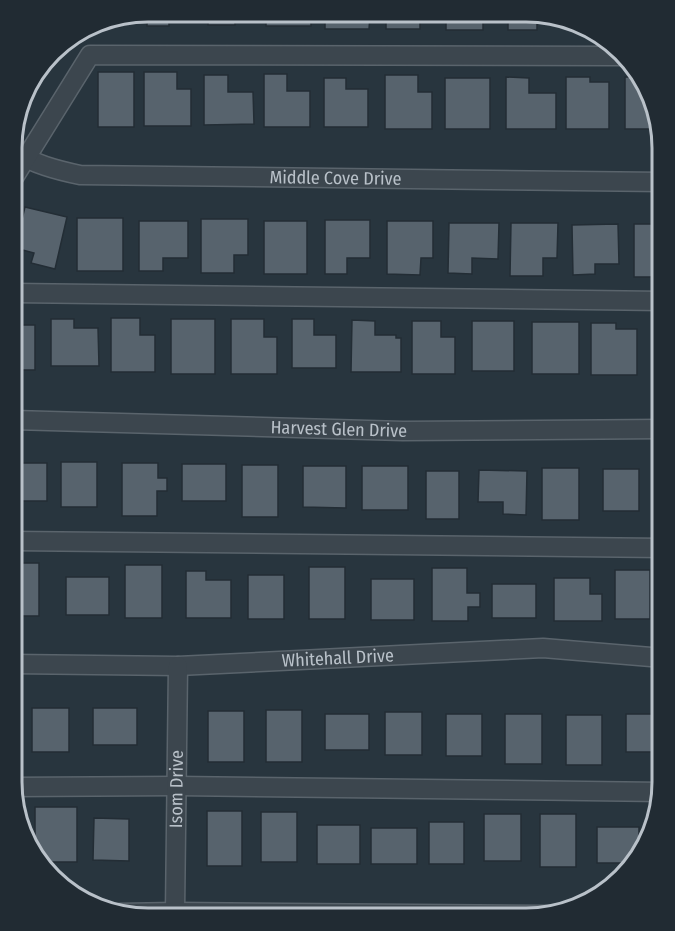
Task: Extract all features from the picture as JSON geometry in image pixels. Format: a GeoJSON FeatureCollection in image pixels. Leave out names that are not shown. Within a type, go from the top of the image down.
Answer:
{"type":"FeatureCollection","features":[{"type":"Feature","properties":{"kind":"street"},"geometry":{"type":"LineString","coordinates":[[22,151],[90,55],[612,56]]}},
{"type":"Feature","properties":{"kind":"street","name":"Middle Cove Drive"},"geometry":{"type":"LineString","coordinates":[[22,156],[53,170],[80,175],[652,182]]}},
{"type":"Feature","properties":{"kind":"street"},"geometry":{"type":"LineString","coordinates":[[22,293],[652,301]]}},
{"type":"Feature","properties":{"kind":"street","name":"Harvest Glen Drive"},"geometry":{"type":"LineString","coordinates":[[22,420],[403,430],[652,429]]}},
{"type":"Feature","properties":{"kind":"street"},"geometry":{"type":"LineString","coordinates":[[22,541],[652,548]]}},
{"type":"Feature","properties":{"kind":"street","name":"Whitehall Drive"},"geometry":{"type":"LineString","coordinates":[[22,664],[178,666],[543,648],[652,656]]}},
{"type":"Feature","properties":{"kind":"street","name":"Isom Drive"},"geometry":{"type":"LineString","coordinates":[[175,908],[178,666]]}},
{"type":"Feature","properties":{"kind":"street"},"geometry":{"type":"LineString","coordinates":[[23,787],[177,786],[652,792]]}},
{"type":"Feature","properties":{"kind":"building"},"geometry":{"type":"Polygon","coordinates":[[[147,22],[169,22],[169,26],[147,26],[147,22]]]}},
{"type":"Feature","properties":{"kind":"building"},"geometry":{"type":"Polygon","coordinates":[[[208,22],[235,22],[235,25],[208,25],[208,22]]]}},
{"type":"Feature","properties":{"kind":"building"},"geometry":{"type":"Polygon","coordinates":[[[266,22],[311,22],[311,26],[266,26],[266,22]]]}},
{"type":"Feature","properties":{"kind":"building"},"geometry":{"type":"Polygon","coordinates":[[[325,22],[370,22],[369,29],[325,29],[325,22]]]}},
{"type":"Feature","properties":{"kind":"building"},"geometry":{"type":"Polygon","coordinates":[[[386,22],[420,22],[420,29],[386,29],[386,22]]]}},
{"type":"Feature","properties":{"kind":"building"},"geometry":{"type":"Polygon","coordinates":[[[446,22],[483,22],[483,30],[446,30],[446,22]]]}},
{"type":"Feature","properties":{"kind":"building"},"geometry":{"type":"Polygon","coordinates":[[[508,22],[537,23],[537,30],[508,30],[508,22]]]}},
{"type":"Feature","properties":{"kind":"building"},"geometry":{"type":"Polygon","coordinates":[[[98,72],[134,72],[134,127],[98,127],[98,72]]]}},
{"type":"Feature","properties":{"kind":"building"},"geometry":{"type":"Polygon","coordinates":[[[144,72],[177,72],[177,89],[191,89],[191,126],[144,126],[144,72]]]}},
{"type":"Feature","properties":{"kind":"building"},"geometry":{"type":"Polygon","coordinates":[[[264,74],[287,74],[287,91],[310,91],[310,127],[264,127],[264,74]]]}},
{"type":"Feature","properties":{"kind":"building"},"geometry":{"type":"Polygon","coordinates":[[[204,75],[228,75],[228,92],[253,92],[254,124],[204,125],[204,75]]]}},
{"type":"Feature","properties":{"kind":"building"},"geometry":{"type":"Polygon","coordinates":[[[385,75],[418,75],[418,92],[432,92],[432,129],[385,129],[385,75]]]}},
{"type":"Feature","properties":{"kind":"building"},"geometry":{"type":"Polygon","coordinates":[[[506,77],[529,78],[529,93],[556,93],[556,129],[506,129],[506,77]]]}},
{"type":"Feature","properties":{"kind":"building"},"geometry":{"type":"Polygon","coordinates":[[[566,77],[590,77],[590,82],[609,82],[609,129],[566,129],[566,77]]]}},
{"type":"Feature","properties":{"kind":"building"},"geometry":{"type":"Polygon","coordinates":[[[625,77],[630,77],[643,100],[650,129],[625,129],[625,77]]]}},
{"type":"Feature","properties":{"kind":"building"},"geometry":{"type":"Polygon","coordinates":[[[324,78],[346,78],[346,89],[368,89],[368,127],[324,127],[324,78]]]}},
{"type":"Feature","properties":{"kind":"building"},"geometry":{"type":"Polygon","coordinates":[[[445,78],[490,78],[490,129],[445,129],[445,78]]]}},
{"type":"Feature","properties":{"kind":"building"},"geometry":{"type":"Polygon","coordinates":[[[25,207],[67,217],[55,269],[31,263],[34,253],[22,250],[22,219],[25,207]]]}},
{"type":"Feature","properties":{"kind":"building"},"geometry":{"type":"Polygon","coordinates":[[[77,218],[123,218],[123,271],[77,271],[77,218]]]}},
{"type":"Feature","properties":{"kind":"building"},"geometry":{"type":"Polygon","coordinates":[[[201,219],[248,219],[248,255],[234,255],[234,273],[201,273],[201,219]]]}},
{"type":"Feature","properties":{"kind":"building"},"geometry":{"type":"Polygon","coordinates":[[[325,220],[370,220],[370,258],[347,258],[347,274],[325,274],[325,220]]]}},
{"type":"Feature","properties":{"kind":"building"},"geometry":{"type":"Polygon","coordinates":[[[139,221],[188,221],[188,258],[163,258],[163,271],[139,271],[139,221]]]}},
{"type":"Feature","properties":{"kind":"building"},"geometry":{"type":"Polygon","coordinates":[[[264,221],[307,221],[307,274],[264,274],[264,221]]]}},
{"type":"Feature","properties":{"kind":"building"},"geometry":{"type":"Polygon","coordinates":[[[387,221],[433,221],[433,258],[421,258],[420,275],[387,274],[387,221]]]}},
{"type":"Feature","properties":{"kind":"building"},"geometry":{"type":"Polygon","coordinates":[[[449,223],[499,223],[498,259],[472,258],[472,274],[448,273],[449,223]]]}},
{"type":"Feature","properties":{"kind":"building"},"geometry":{"type":"Polygon","coordinates":[[[511,223],[558,223],[557,258],[543,258],[543,276],[510,276],[511,223]]]}},
{"type":"Feature","properties":{"kind":"building"},"geometry":{"type":"Polygon","coordinates":[[[618,224],[619,264],[595,264],[595,274],[573,275],[572,225],[618,224]]]}},
{"type":"Feature","properties":{"kind":"building"},"geometry":{"type":"Polygon","coordinates":[[[634,224],[652,224],[652,277],[634,277],[634,224]]]}},
{"type":"Feature","properties":{"kind":"building"},"geometry":{"type":"Polygon","coordinates":[[[111,318],[140,318],[140,335],[155,335],[155,372],[111,372],[111,318]]]}},
{"type":"Feature","properties":{"kind":"building"},"geometry":{"type":"Polygon","coordinates":[[[51,319],[74,319],[74,328],[98,328],[99,366],[51,366],[51,319]]]}},
{"type":"Feature","properties":{"kind":"building"},"geometry":{"type":"Polygon","coordinates":[[[171,319],[215,319],[215,374],[171,374],[171,319]]]}},
{"type":"Feature","properties":{"kind":"building"},"geometry":{"type":"Polygon","coordinates":[[[231,319],[264,319],[264,337],[277,337],[277,374],[231,374],[231,319]]]}},
{"type":"Feature","properties":{"kind":"building"},"geometry":{"type":"Polygon","coordinates":[[[292,319],[314,319],[314,335],[336,335],[336,368],[292,368],[292,319]]]}},
{"type":"Feature","properties":{"kind":"building"},"geometry":{"type":"Polygon","coordinates":[[[352,320],[375,321],[375,335],[396,335],[396,338],[401,338],[401,372],[351,372],[352,320]]]}},
{"type":"Feature","properties":{"kind":"building"},"geometry":{"type":"Polygon","coordinates":[[[412,321],[441,321],[441,337],[455,337],[455,374],[412,374],[412,321]]]}},
{"type":"Feature","properties":{"kind":"building"},"geometry":{"type":"Polygon","coordinates":[[[472,321],[514,321],[514,371],[472,371],[472,321]]]}},
{"type":"Feature","properties":{"kind":"building"},"geometry":{"type":"Polygon","coordinates":[[[532,322],[579,322],[579,374],[532,374],[532,322]]]}},
{"type":"Feature","properties":{"kind":"building"},"geometry":{"type":"Polygon","coordinates":[[[591,323],[616,323],[616,329],[637,329],[637,375],[591,375],[591,323]]]}},
{"type":"Feature","properties":{"kind":"building"},"geometry":{"type":"Polygon","coordinates":[[[22,325],[35,325],[35,370],[22,370],[22,325]]]}},
{"type":"Feature","properties":{"kind":"building"},"geometry":{"type":"Polygon","coordinates":[[[61,462],[97,462],[97,507],[61,507],[61,462]]]}},
{"type":"Feature","properties":{"kind":"building"},"geometry":{"type":"Polygon","coordinates":[[[22,463],[47,463],[47,501],[22,501],[22,463]]]}},
{"type":"Feature","properties":{"kind":"building"},"geometry":{"type":"Polygon","coordinates":[[[122,463],[158,463],[158,478],[167,478],[167,491],[157,491],[157,516],[122,516],[122,463]]]}},
{"type":"Feature","properties":{"kind":"building"},"geometry":{"type":"Polygon","coordinates":[[[182,464],[226,464],[226,501],[182,501],[182,464]]]}},
{"type":"Feature","properties":{"kind":"building"},"geometry":{"type":"Polygon","coordinates":[[[242,465],[278,465],[278,517],[242,517],[242,465]]]}},
{"type":"Feature","properties":{"kind":"building"},"geometry":{"type":"Polygon","coordinates":[[[303,466],[346,466],[346,508],[303,507],[303,466]]]}},
{"type":"Feature","properties":{"kind":"building"},"geometry":{"type":"Polygon","coordinates":[[[362,466],[408,466],[408,510],[362,510],[362,466]]]}},
{"type":"Feature","properties":{"kind":"building"},"geometry":{"type":"Polygon","coordinates":[[[542,468],[579,468],[579,520],[542,520],[542,468]]]}},
{"type":"Feature","properties":{"kind":"building"},"geometry":{"type":"Polygon","coordinates":[[[603,469],[639,469],[639,511],[603,511],[603,469]]]}},
{"type":"Feature","properties":{"kind":"building"},"geometry":{"type":"Polygon","coordinates":[[[479,470],[527,471],[526,515],[503,514],[503,502],[478,502],[479,470]]]}},
{"type":"Feature","properties":{"kind":"building"},"geometry":{"type":"Polygon","coordinates":[[[426,471],[459,471],[459,519],[426,519],[426,471]]]}},
{"type":"Feature","properties":{"kind":"building"},"geometry":{"type":"Polygon","coordinates":[[[22,563],[39,563],[39,616],[22,616],[22,563]]]}},
{"type":"Feature","properties":{"kind":"building"},"geometry":{"type":"Polygon","coordinates":[[[125,565],[162,565],[162,618],[125,618],[125,565]]]}},
{"type":"Feature","properties":{"kind":"building"},"geometry":{"type":"Polygon","coordinates":[[[309,567],[345,567],[345,619],[309,619],[309,567]]]}},
{"type":"Feature","properties":{"kind":"building"},"geometry":{"type":"Polygon","coordinates":[[[432,568],[467,568],[467,593],[480,593],[480,607],[468,607],[468,621],[432,621],[432,568]]]}},
{"type":"Feature","properties":{"kind":"building"},"geometry":{"type":"Polygon","coordinates":[[[615,570],[650,570],[650,619],[615,619],[615,570]]]}},
{"type":"Feature","properties":{"kind":"building"},"geometry":{"type":"Polygon","coordinates":[[[186,571],[206,571],[206,580],[231,580],[231,618],[186,618],[186,571]]]}},
{"type":"Feature","properties":{"kind":"building"},"geometry":{"type":"Polygon","coordinates":[[[248,575],[284,575],[284,619],[248,619],[248,575]]]}},
{"type":"Feature","properties":{"kind":"building"},"geometry":{"type":"Polygon","coordinates":[[[66,577],[109,577],[109,615],[66,615],[66,577]]]}},
{"type":"Feature","properties":{"kind":"building"},"geometry":{"type":"Polygon","coordinates":[[[554,578],[590,578],[590,594],[602,594],[602,621],[554,621],[554,578]]]}},
{"type":"Feature","properties":{"kind":"building"},"geometry":{"type":"Polygon","coordinates":[[[371,579],[414,579],[414,620],[371,620],[371,579]]]}},
{"type":"Feature","properties":{"kind":"building"},"geometry":{"type":"Polygon","coordinates":[[[492,584],[536,584],[536,618],[492,618],[492,584]]]}},
{"type":"Feature","properties":{"kind":"building"},"geometry":{"type":"Polygon","coordinates":[[[32,708],[69,708],[69,752],[32,752],[32,708]]]}},
{"type":"Feature","properties":{"kind":"building"},"geometry":{"type":"Polygon","coordinates":[[[93,708],[137,708],[137,745],[93,745],[93,708]]]}},
{"type":"Feature","properties":{"kind":"building"},"geometry":{"type":"Polygon","coordinates":[[[266,710],[302,710],[302,762],[266,762],[266,710]]]}},
{"type":"Feature","properties":{"kind":"building"},"geometry":{"type":"Polygon","coordinates":[[[208,711],[244,711],[244,762],[208,762],[208,711]]]}},
{"type":"Feature","properties":{"kind":"building"},"geometry":{"type":"Polygon","coordinates":[[[385,712],[422,712],[422,755],[385,755],[385,712]]]}},
{"type":"Feature","properties":{"kind":"building"},"geometry":{"type":"Polygon","coordinates":[[[325,714],[369,714],[369,750],[325,750],[325,714]]]}},
{"type":"Feature","properties":{"kind":"building"},"geometry":{"type":"Polygon","coordinates":[[[446,714],[482,714],[482,756],[446,756],[446,714]]]}},
{"type":"Feature","properties":{"kind":"building"},"geometry":{"type":"Polygon","coordinates":[[[505,714],[542,714],[542,764],[505,764],[505,714]]]}},
{"type":"Feature","properties":{"kind":"building"},"geometry":{"type":"Polygon","coordinates":[[[626,714],[652,714],[652,752],[626,752],[626,714]]]}},
{"type":"Feature","properties":{"kind":"building"},"geometry":{"type":"Polygon","coordinates":[[[566,715],[602,715],[602,765],[566,765],[566,715]]]}},
{"type":"Feature","properties":{"kind":"building"},"geometry":{"type":"Polygon","coordinates":[[[35,807],[77,807],[77,862],[51,862],[35,838],[35,807]]]}},
{"type":"Feature","properties":{"kind":"building"},"geometry":{"type":"Polygon","coordinates":[[[207,811],[242,811],[242,866],[207,866],[207,811]]]}},
{"type":"Feature","properties":{"kind":"building"},"geometry":{"type":"Polygon","coordinates":[[[261,812],[297,812],[297,862],[261,862],[261,812]]]}},
{"type":"Feature","properties":{"kind":"building"},"geometry":{"type":"Polygon","coordinates":[[[484,814],[521,814],[521,861],[484,861],[484,814]]]}},
{"type":"Feature","properties":{"kind":"building"},"geometry":{"type":"Polygon","coordinates":[[[540,814],[576,814],[576,867],[540,867],[540,814]]]}},
{"type":"Feature","properties":{"kind":"building"},"geometry":{"type":"Polygon","coordinates":[[[94,818],[129,819],[129,861],[93,860],[94,818]]]}},
{"type":"Feature","properties":{"kind":"building"},"geometry":{"type":"Polygon","coordinates":[[[429,822],[464,822],[464,864],[429,864],[429,822]]]}},
{"type":"Feature","properties":{"kind":"building"},"geometry":{"type":"Polygon","coordinates":[[[317,825],[360,825],[360,864],[317,864],[317,825]]]}},
{"type":"Feature","properties":{"kind":"building"},"geometry":{"type":"Polygon","coordinates":[[[597,827],[639,827],[639,840],[623,863],[597,863],[597,827]]]}},
{"type":"Feature","properties":{"kind":"building"},"geometry":{"type":"Polygon","coordinates":[[[371,828],[417,828],[417,864],[371,864],[371,828]]]}}]}
